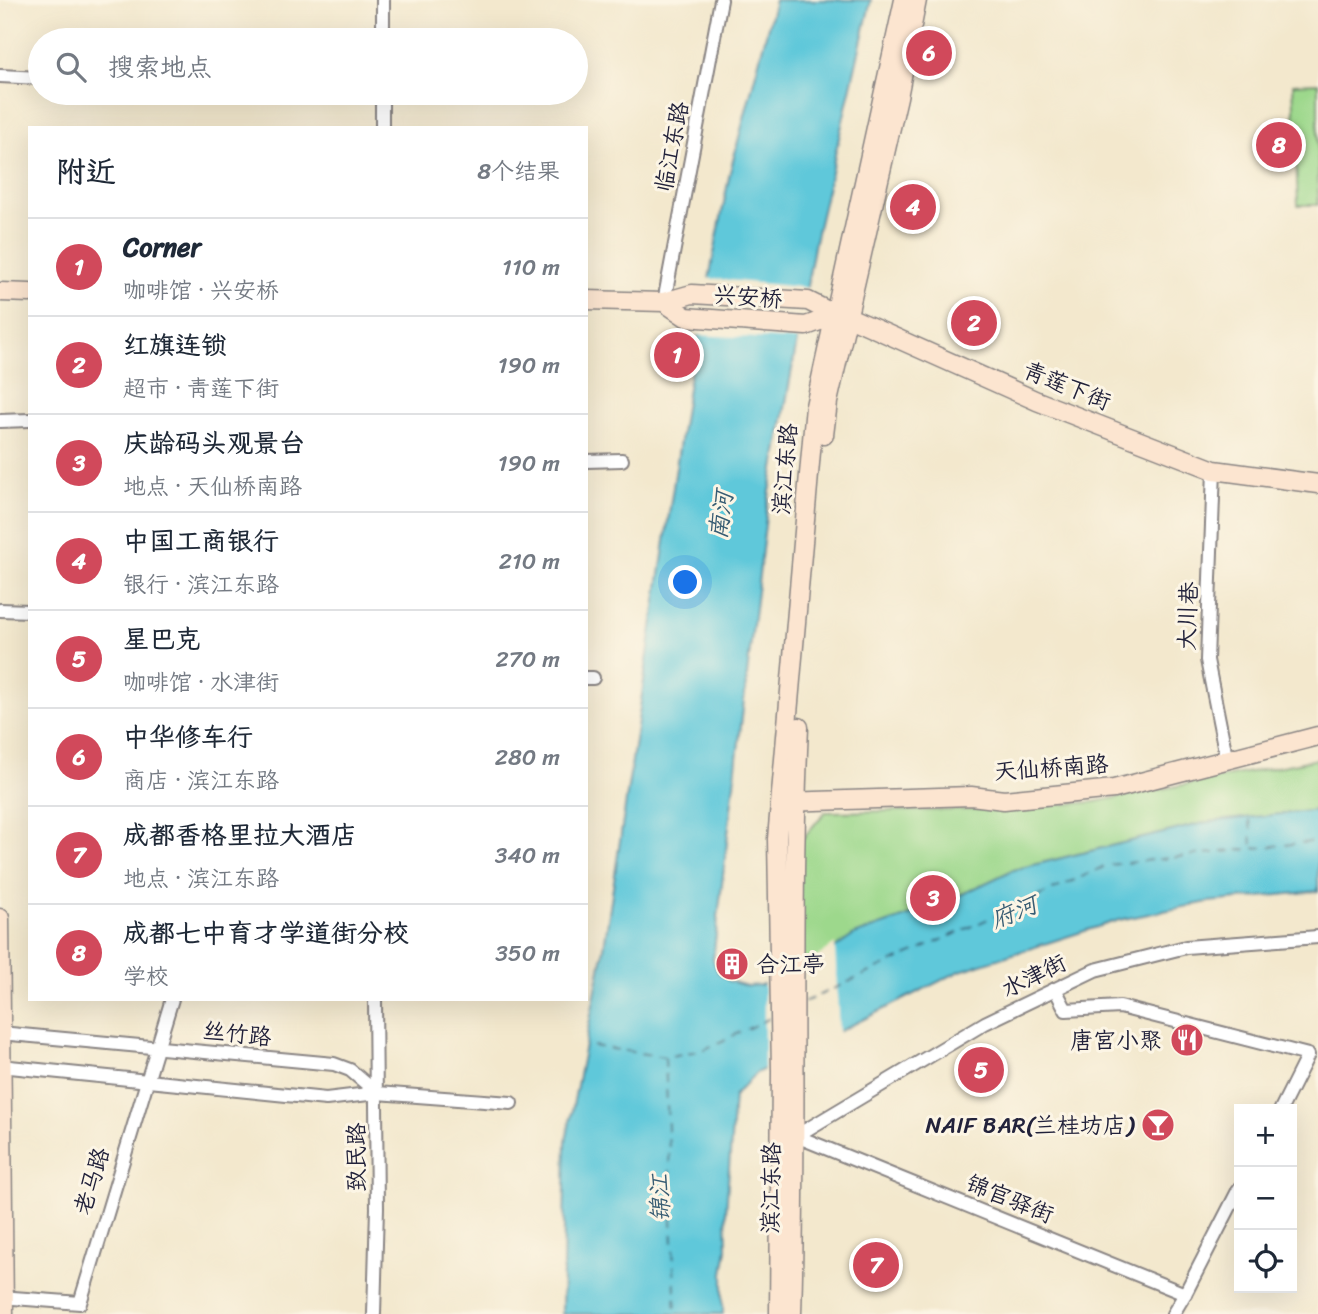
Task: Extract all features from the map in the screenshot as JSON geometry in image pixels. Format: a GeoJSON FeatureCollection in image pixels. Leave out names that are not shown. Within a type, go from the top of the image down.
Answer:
{"type":"FeatureCollection","features":[{"type":"Feature","properties":{"kind":"main road","name":"滨江东路"},"geometry":{"type":"LineString","coordinates":[[843,316],[904,0]]}},
{"type":"Feature","properties":{"kind":"main road","name":"滨江东路"},"geometry":{"type":"LineString","coordinates":[[779,1314],[788,1067],[788,802],[815,406],[843,316],[917,0]]}},
{"type":"Feature","properties":{"kind":"main road"},"geometry":{"type":"LineString","coordinates":[[0,292],[28,293]]}},
{"type":"Feature","properties":{"kind":"main road","name":"青莲下街"},"geometry":{"type":"LineString","coordinates":[[664,302],[692,294],[808,300],[1037,401],[1214,470],[1318,484]]}},
{"type":"Feature","properties":{"kind":"main road"},"geometry":{"type":"LineString","coordinates":[[588,300],[664,302]]}},
{"type":"Feature","properties":{"kind":"main road","name":"兴安桥"},"geometry":{"type":"LineString","coordinates":[[664,302],[686,317],[806,326],[843,316]]}},
{"type":"Feature","properties":{"kind":"main road","name":"天仙桥南路"},"geometry":{"type":"LineString","coordinates":[[788,802],[971,796],[1004,800],[1114,789],[1318,736]]}},
{"type":"Feature","properties":{"kind":"main road","name":"老马路"},"geometry":{"type":"LineString","coordinates":[[0,918],[2,1303]]}},
{"type":"Feature","properties":{"kind":"main road","name":"滨江东路"},"geometry":{"type":"LineString","coordinates":[[788,1067],[796,1136],[792,1314]]}},
{"type":"Feature","properties":{"kind":"street"},"geometry":{"type":"LineString","coordinates":[[383,0],[383,28]]}},
{"type":"Feature","properties":{"kind":"street","name":"临江东路"},"geometry":{"type":"LineString","coordinates":[[664,302],[721,0]]}},
{"type":"Feature","properties":{"kind":"street"},"geometry":{"type":"LineString","coordinates":[[0,76],[28,77]]}},
{"type":"Feature","properties":{"kind":"street"},"geometry":{"type":"LineString","coordinates":[[382,105],[382,126]]}},
{"type":"Feature","properties":{"kind":"street"},"geometry":{"type":"LineString","coordinates":[[0,421],[28,420]]}},
{"type":"Feature","properties":{"kind":"street"},"geometry":{"type":"LineString","coordinates":[[588,461],[622,460]]}},
{"type":"Feature","properties":{"kind":"street","name":"大川巷"},"geometry":{"type":"LineString","coordinates":[[1214,470],[1207,660],[1227,761]]}},
{"type":"Feature","properties":{"kind":"street"},"geometry":{"type":"LineString","coordinates":[[0,610],[28,611]]}},
{"type":"Feature","properties":{"kind":"street","name":"水津街"},"geometry":{"type":"LineString","coordinates":[[796,1136],[985,1023],[1095,970],[1186,947],[1318,937]]}},
{"type":"Feature","properties":{"kind":"street"},"geometry":{"type":"LineString","coordinates":[[1055,989],[1066,1010],[1120,1007],[1307,1055],[1283,1104]]}},
{"type":"Feature","properties":{"kind":"street","name":"老马路"},"geometry":{"type":"LineString","coordinates":[[2,1303],[80,1303],[171,1001]]}},
{"type":"Feature","properties":{"kind":"street","name":"致民路"},"geometry":{"type":"LineString","coordinates":[[374,1314],[377,1093],[375,1001]]}},
{"type":"Feature","properties":{"kind":"street","name":"丝竹路"},"geometry":{"type":"LineString","coordinates":[[1,1033],[334,1065],[350,1070],[377,1093]]}},
{"type":"Feature","properties":{"kind":"street"},"geometry":{"type":"LineString","coordinates":[[1,1066],[326,1099],[377,1093],[512,1103]]}},
{"type":"Feature","properties":{"kind":"street","name":"锦官驿街"},"geometry":{"type":"LineString","coordinates":[[796,1136],[1185,1294]]}},
{"type":"Feature","properties":{"kind":"street"},"geometry":{"type":"LineString","coordinates":[[1173,1314],[1234,1199]]}},
{"type":"Feature","properties":{"kind":"green space"},"geometry":{"type":"Polygon","coordinates":[[[1318,83],[1318,205],[1298,205],[1293,84],[1318,83]]]}},
{"type":"Feature","properties":{"kind":"green space"},"geometry":{"type":"Polygon","coordinates":[[[1318,759],[1318,810],[1208,822],[1013,870],[801,972],[797,845],[825,812],[968,810],[1094,802],[1318,759]]]}},
{"type":"Feature","properties":{"kind":"water"},"geometry":{"type":"Polygon","coordinates":[[[775,0],[871,0],[815,241],[767,508],[713,959],[718,972],[729,981],[747,986],[760,985],[801,972],[854,935],[937,906],[1013,870],[1208,822],[1318,810],[1318,891],[1208,902],[1119,920],[960,971],[756,1073],[734,1096],[726,1212],[723,1314],[562,1314],[566,1141],[603,954],[689,381],[730,172],[775,0]]]}},
{"type":"Feature","properties":{"kind":"pier"},"geometry":{"type":"Polygon","coordinates":[[[706,278],[810,288],[800,340],[695,335],[706,278]]]}},
{"type":"Feature","properties":{"kind":"pier"},"geometry":{"type":"Polygon","coordinates":[[[835,944],[839,1034],[764,1073],[764,980],[800,969],[835,944]]]}},
{"type":"Feature","properties":{"kind":"ferry route"},"geometry":{"type":"LineString","coordinates":[[1250,820],[1252,846]]}},
{"type":"Feature","properties":{"kind":"ferry route"},"geometry":{"type":"LineString","coordinates":[[804,1002],[1108,865],[1318,841]]}},
{"type":"Feature","properties":{"kind":"ferry route"},"geometry":{"type":"LineString","coordinates":[[593,1046],[665,1057],[703,1050],[770,1018]]}},
{"type":"Feature","properties":{"kind":"ferry route"},"geometry":{"type":"LineString","coordinates":[[665,1058],[676,1314]]}},
{"type":"Feature","properties":{"kind":"place","name":"中华修车行"},"geometry":{"type":"Point","coordinates":[929,53]}},
{"type":"Feature","properties":{"kind":"place","name":"成都七中育才学道街分校"},"geometry":{"type":"Point","coordinates":[1279,145]}},
{"type":"Feature","properties":{"kind":"place","name":"中国工商银行"},"geometry":{"type":"Point","coordinates":[913,207]}},
{"type":"Feature","properties":{"kind":"place","name":"红旗连锁"},"geometry":{"type":"Point","coordinates":[974,323]}},
{"type":"Feature","properties":{"kind":"place","name":"Corner"},"geometry":{"type":"Point","coordinates":[677,355]}},
{"type":"Feature","properties":{"kind":"place","name":"庆龄码头观景台"},"geometry":{"type":"Point","coordinates":[933,898]}},
{"type":"Feature","properties":{"kind":"place","name":"合江亭"},"geometry":{"type":"Point","coordinates":[732,964]}},
{"type":"Feature","properties":{"kind":"place","name":"唐宫小聚"},"geometry":{"type":"Point","coordinates":[1187,1040]}},
{"type":"Feature","properties":{"kind":"place","name":"星巴克"},"geometry":{"type":"Point","coordinates":[981,1070]}},
{"type":"Feature","properties":{"kind":"place","name":"NAIF BAR(兰桂坊店)"},"geometry":{"type":"Point","coordinates":[1158,1125]}},
{"type":"Feature","properties":{"kind":"place","name":"成都香格里拉大酒店"},"geometry":{"type":"Point","coordinates":[876,1265]}},
{"type":"Feature","properties":{"kind":"water label","name":"南河"},"geometry":{"type":"Point","coordinates":[721,515]}},
{"type":"Feature","properties":{"kind":"water label","name":"府河"},"geometry":{"type":"Point","coordinates":[1014,912]}},
{"type":"Feature","properties":{"kind":"water label","name":"锦江"},"geometry":{"type":"Point","coordinates":[660,1198]}}]}
